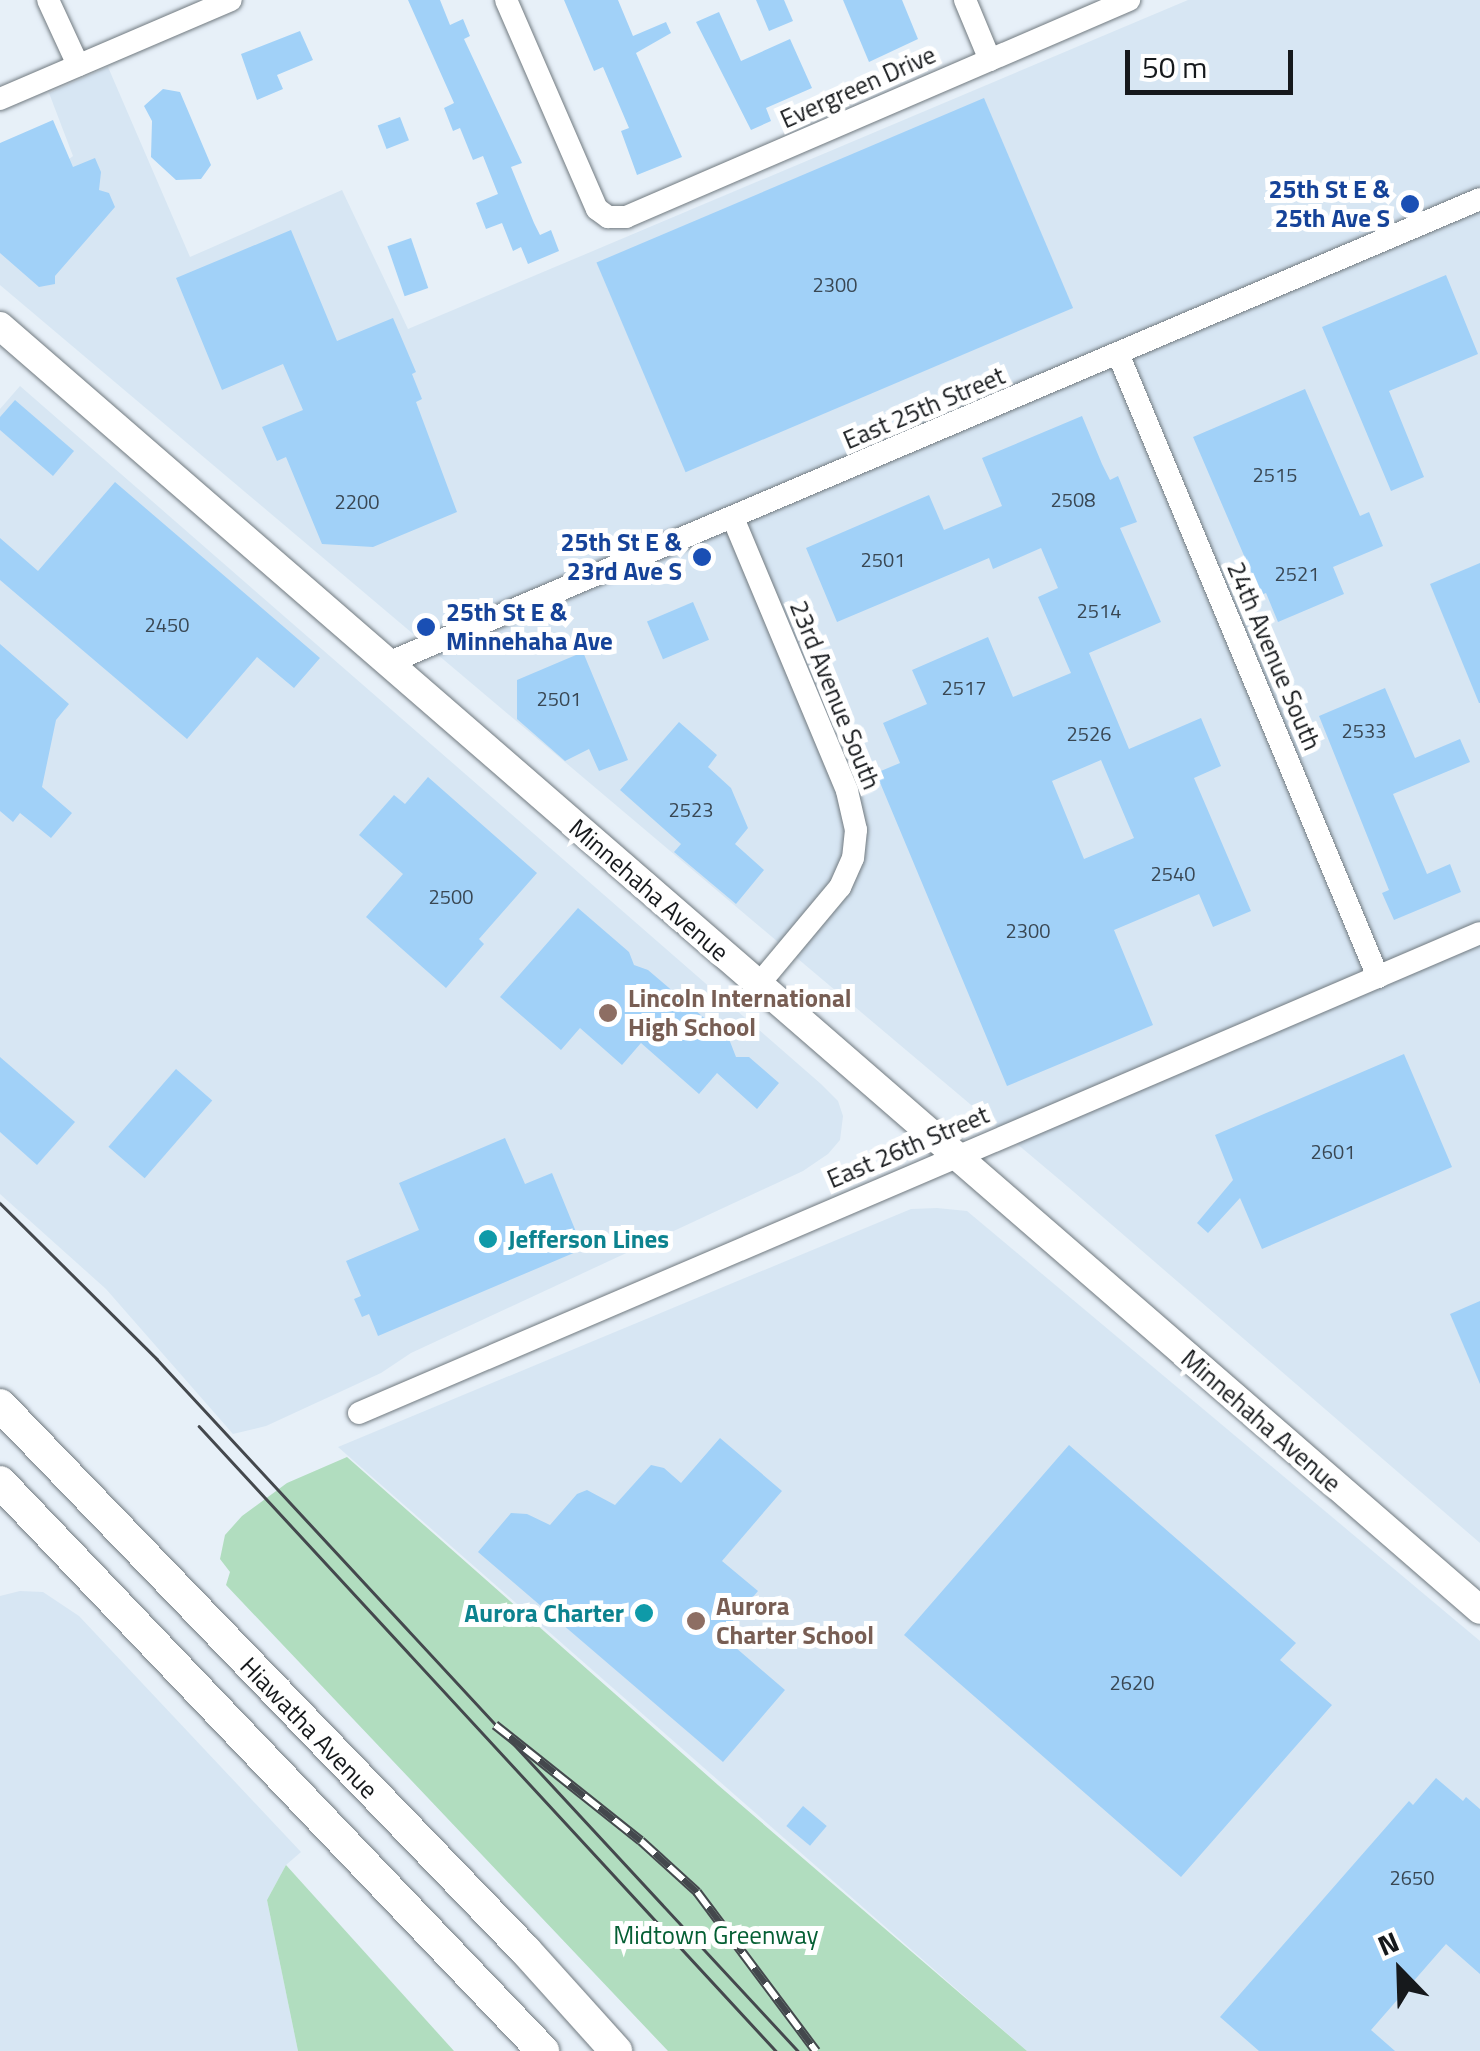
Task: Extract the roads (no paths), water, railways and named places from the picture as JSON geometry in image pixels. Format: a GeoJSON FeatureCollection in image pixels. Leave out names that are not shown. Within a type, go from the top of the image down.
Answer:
{"type":"FeatureCollection","features":[{"type":"Feature","properties":{"kind":"highway","name":"Hiawatha Avenue"},"geometry":{"type":"LineString","coordinates":[[0,1405],[612,2044]]}},
{"type":"Feature","properties":{"kind":"highway"},"geometry":{"type":"LineString","coordinates":[[0,1482],[242,1740],[543,2051]]}},
{"type":"Feature","properties":{"kind":"main road","name":"Minnehaha Avenue"},"geometry":{"type":"LineString","coordinates":[[0,326],[758,985],[959,1154],[1480,1610]]}},
{"type":"Feature","properties":{"kind":"street"},"geometry":{"type":"LineString","coordinates":[[48,0],[78,66]]}},
{"type":"Feature","properties":{"kind":"street"},"geometry":{"type":"LineString","coordinates":[[0,98],[231,0]]}},
{"type":"Feature","properties":{"kind":"street","name":"Evergreen Drive"},"geometry":{"type":"LineString","coordinates":[[506,0],[597,209],[608,218],[626,217],[1129,0]]}},
{"type":"Feature","properties":{"kind":"street"},"geometry":{"type":"LineString","coordinates":[[965,0],[990,60]]}},
{"type":"Feature","properties":{"kind":"street","name":"East 25th Street"},"geometry":{"type":"LineString","coordinates":[[388,663],[1119,356],[1480,199]]}},
{"type":"Feature","properties":{"kind":"street","name":"24th Avenue South"},"geometry":{"type":"LineString","coordinates":[[1119,356],[1378,977]]}},
{"type":"Feature","properties":{"kind":"street","name":"23rd Avenue South"},"geometry":{"type":"LineString","coordinates":[[732,518],[846,791],[856,830],[853,858],[840,887],[758,985]]}},
{"type":"Feature","properties":{"kind":"street","name":"East 26th Street"},"geometry":{"type":"LineString","coordinates":[[359,1413],[1480,933]]}},
{"type":"Feature","properties":{"kind":"tram line"},"geometry":{"type":"LineString","coordinates":[[0,1203],[157,1359],[798,2051]]}},
{"type":"Feature","properties":{"kind":"tram line"},"geometry":{"type":"LineString","coordinates":[[199,1426],[776,2051]]}},
{"type":"Feature","properties":{"kind":"railway"},"geometry":{"type":"LineString","coordinates":[[495,1725],[641,1841],[697,1892],[816,2051]]}},
{"type":"Feature","properties":{"kind":"place","name":"25th St E & 25th Ave S"},"geometry":{"type":"Point","coordinates":[1410,204]}},
{"type":"Feature","properties":{"kind":"place","name":"25th St E & 23rd Ave S"},"geometry":{"type":"Point","coordinates":[702,557]}},
{"type":"Feature","properties":{"kind":"place","name":"25th St E & Minnehaha Ave"},"geometry":{"type":"Point","coordinates":[426,627]}},
{"type":"Feature","properties":{"kind":"place","name":"Lincoln International High School"},"geometry":{"type":"Point","coordinates":[608,1013]}},
{"type":"Feature","properties":{"kind":"place","name":"Jefferson Lines"},"geometry":{"type":"Point","coordinates":[488,1239]}},
{"type":"Feature","properties":{"kind":"place","name":"Aurora Charter"},"geometry":{"type":"Point","coordinates":[644,1613]}},
{"type":"Feature","properties":{"kind":"place","name":"Aurora Charter School"},"geometry":{"type":"Point","coordinates":[696,1621]}},
{"type":"Feature","properties":{"kind":"park label","name":"Midtown Greenway"},"geometry":{"type":"Point","coordinates":[716,1935]}}]}
